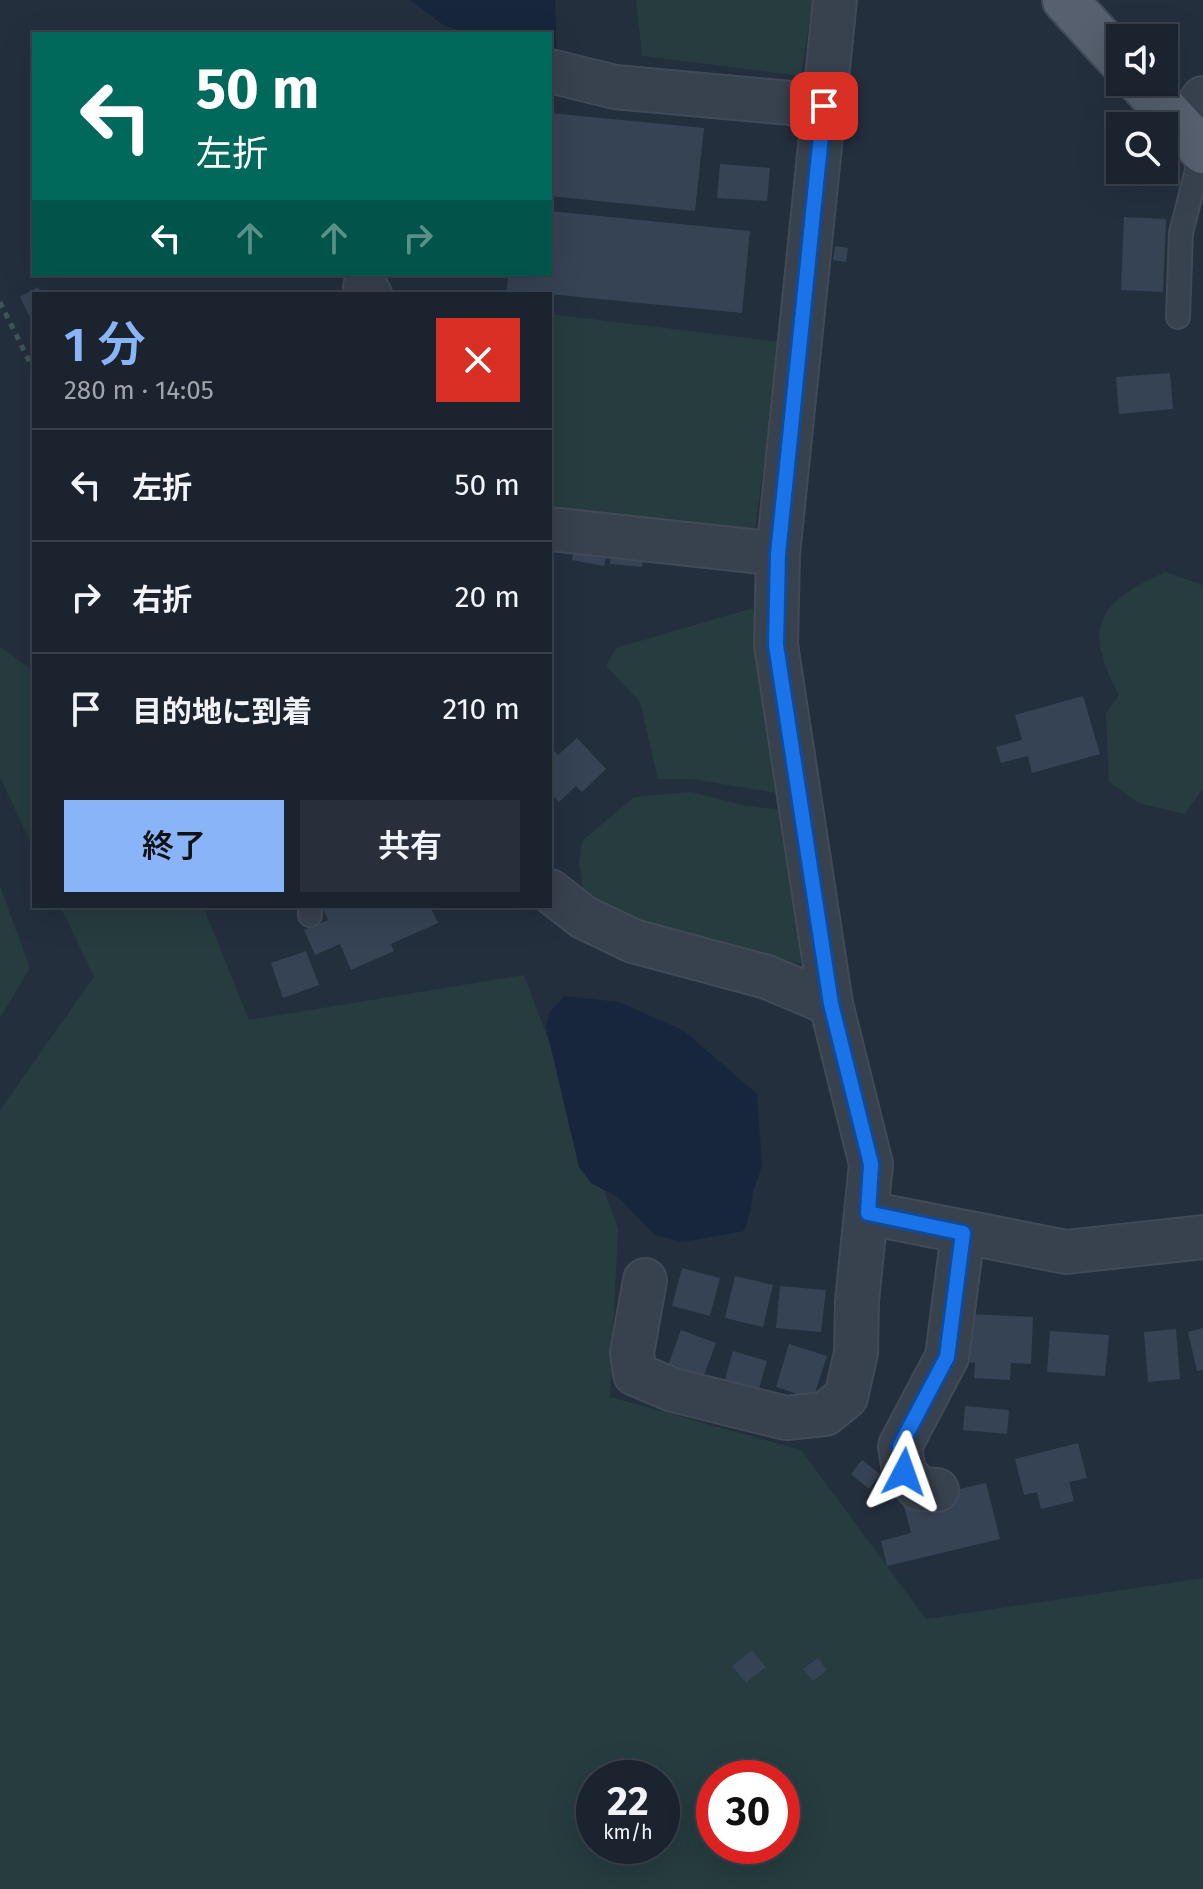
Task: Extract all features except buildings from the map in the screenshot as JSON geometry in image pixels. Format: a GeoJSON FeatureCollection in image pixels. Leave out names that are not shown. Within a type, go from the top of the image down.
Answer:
{"type":"FeatureCollection","features":[{"type":"Feature","properties":{"kind":"main road"},"geometry":{"type":"LineString","coordinates":[[1065,0],[1106,45]]}},
{"type":"Feature","properties":{"kind":"main road"},"geometry":{"type":"LineString","coordinates":[[1156,96],[1198,132]]}},
{"type":"Feature","properties":{"kind":"street"},"geometry":{"type":"LineString","coordinates":[[645,1280],[632,1353],[635,1374],[673,1390],[786,1418],[825,1414],[846,1397],[856,1353],[857,1301],[871,1164],[831,1004],[776,645],[778,554],[835,0]]}},
{"type":"Feature","properties":{"kind":"street"},"geometry":{"type":"LineString","coordinates":[[552,71],[615,87],[824,106]]}},
{"type":"Feature","properties":{"kind":"street"},"geometry":{"type":"LineString","coordinates":[[552,529],[778,554]]}},
{"type":"Feature","properties":{"kind":"street"},"geometry":{"type":"LineString","coordinates":[[552,893],[583,917],[633,941],[767,977],[831,1004]]}},
{"type":"Feature","properties":{"kind":"street"},"geometry":{"type":"LineString","coordinates":[[868,1213],[1066,1252],[1203,1237]]}},
{"type":"Feature","properties":{"kind":"street"},"geometry":{"type":"LineString","coordinates":[[937,1490],[919,1489],[904,1472],[900,1446],[947,1357],[963,1233]]}},
{"type":"Feature","properties":{"kind":"lane"},"geometry":{"type":"LineString","coordinates":[[1178,317],[1181,233],[1198,132]]}},
{"type":"Feature","properties":{"kind":"path"},"geometry":{"type":"LineString","coordinates":[[0,302],[32,367]]}},
{"type":"Feature","properties":{"kind":"green space"},"geometry":{"type":"Polygon","coordinates":[[[636,0],[813,0],[801,76],[642,56],[636,0]]]}},
{"type":"Feature","properties":{"kind":"green space"},"geometry":{"type":"Polygon","coordinates":[[[552,314],[781,342],[754,536],[552,518],[552,314]]]}},
{"type":"Feature","properties":{"kind":"green space"},"geometry":{"type":"Polygon","coordinates":[[[1165,572],[1203,585],[1203,789],[1184,814],[1139,803],[1109,782],[1106,713],[1119,695],[1101,651],[1103,619],[1111,606],[1124,595],[1165,572]]]}},
{"type":"Feature","properties":{"kind":"green space"},"geometry":{"type":"Polygon","coordinates":[[[753,608],[776,793],[692,779],[658,779],[640,702],[606,666],[616,648],[753,608]]]}},
{"type":"Feature","properties":{"kind":"green space"},"geometry":{"type":"Polygon","coordinates":[[[0,647],[32,670],[32,846],[0,777],[0,647]]]}},
{"type":"Feature","properties":{"kind":"green space"},"geometry":{"type":"Polygon","coordinates":[[[691,792],[742,805],[782,810],[809,949],[803,964],[633,927],[584,894],[579,864],[582,841],[634,797],[691,792]]]}},
{"type":"Feature","properties":{"kind":"green space"},"geometry":{"type":"Polygon","coordinates":[[[0,886],[30,968],[0,1018],[0,886]]]}},
{"type":"Feature","properties":{"kind":"green space"},"geometry":{"type":"Polygon","coordinates":[[[61,908],[204,908],[249,1020],[524,975],[618,1228],[610,1397],[801,1450],[926,1619],[1203,1578],[1203,1889],[0,1889],[0,1110],[94,977],[61,908]]]}},
{"type":"Feature","properties":{"kind":"water"},"geometry":{"type":"Polygon","coordinates":[[[410,0],[555,0],[557,57],[552,56],[552,32],[466,32],[445,26],[410,0]]]}},
{"type":"Feature","properties":{"kind":"water"},"geometry":{"type":"Polygon","coordinates":[[[565,996],[619,1002],[684,1031],[757,1094],[762,1166],[744,1231],[682,1242],[655,1235],[618,1197],[591,1183],[579,1167],[546,1027],[550,1011],[565,996]]]}},
{"type":"Feature","properties":{"kind":"route"},"geometry":{"type":"LineString","coordinates":[[824,106],[778,554],[776,645],[835,1027],[871,1164],[868,1213],[963,1233],[947,1357],[900,1446],[904,1472]]}}]}
